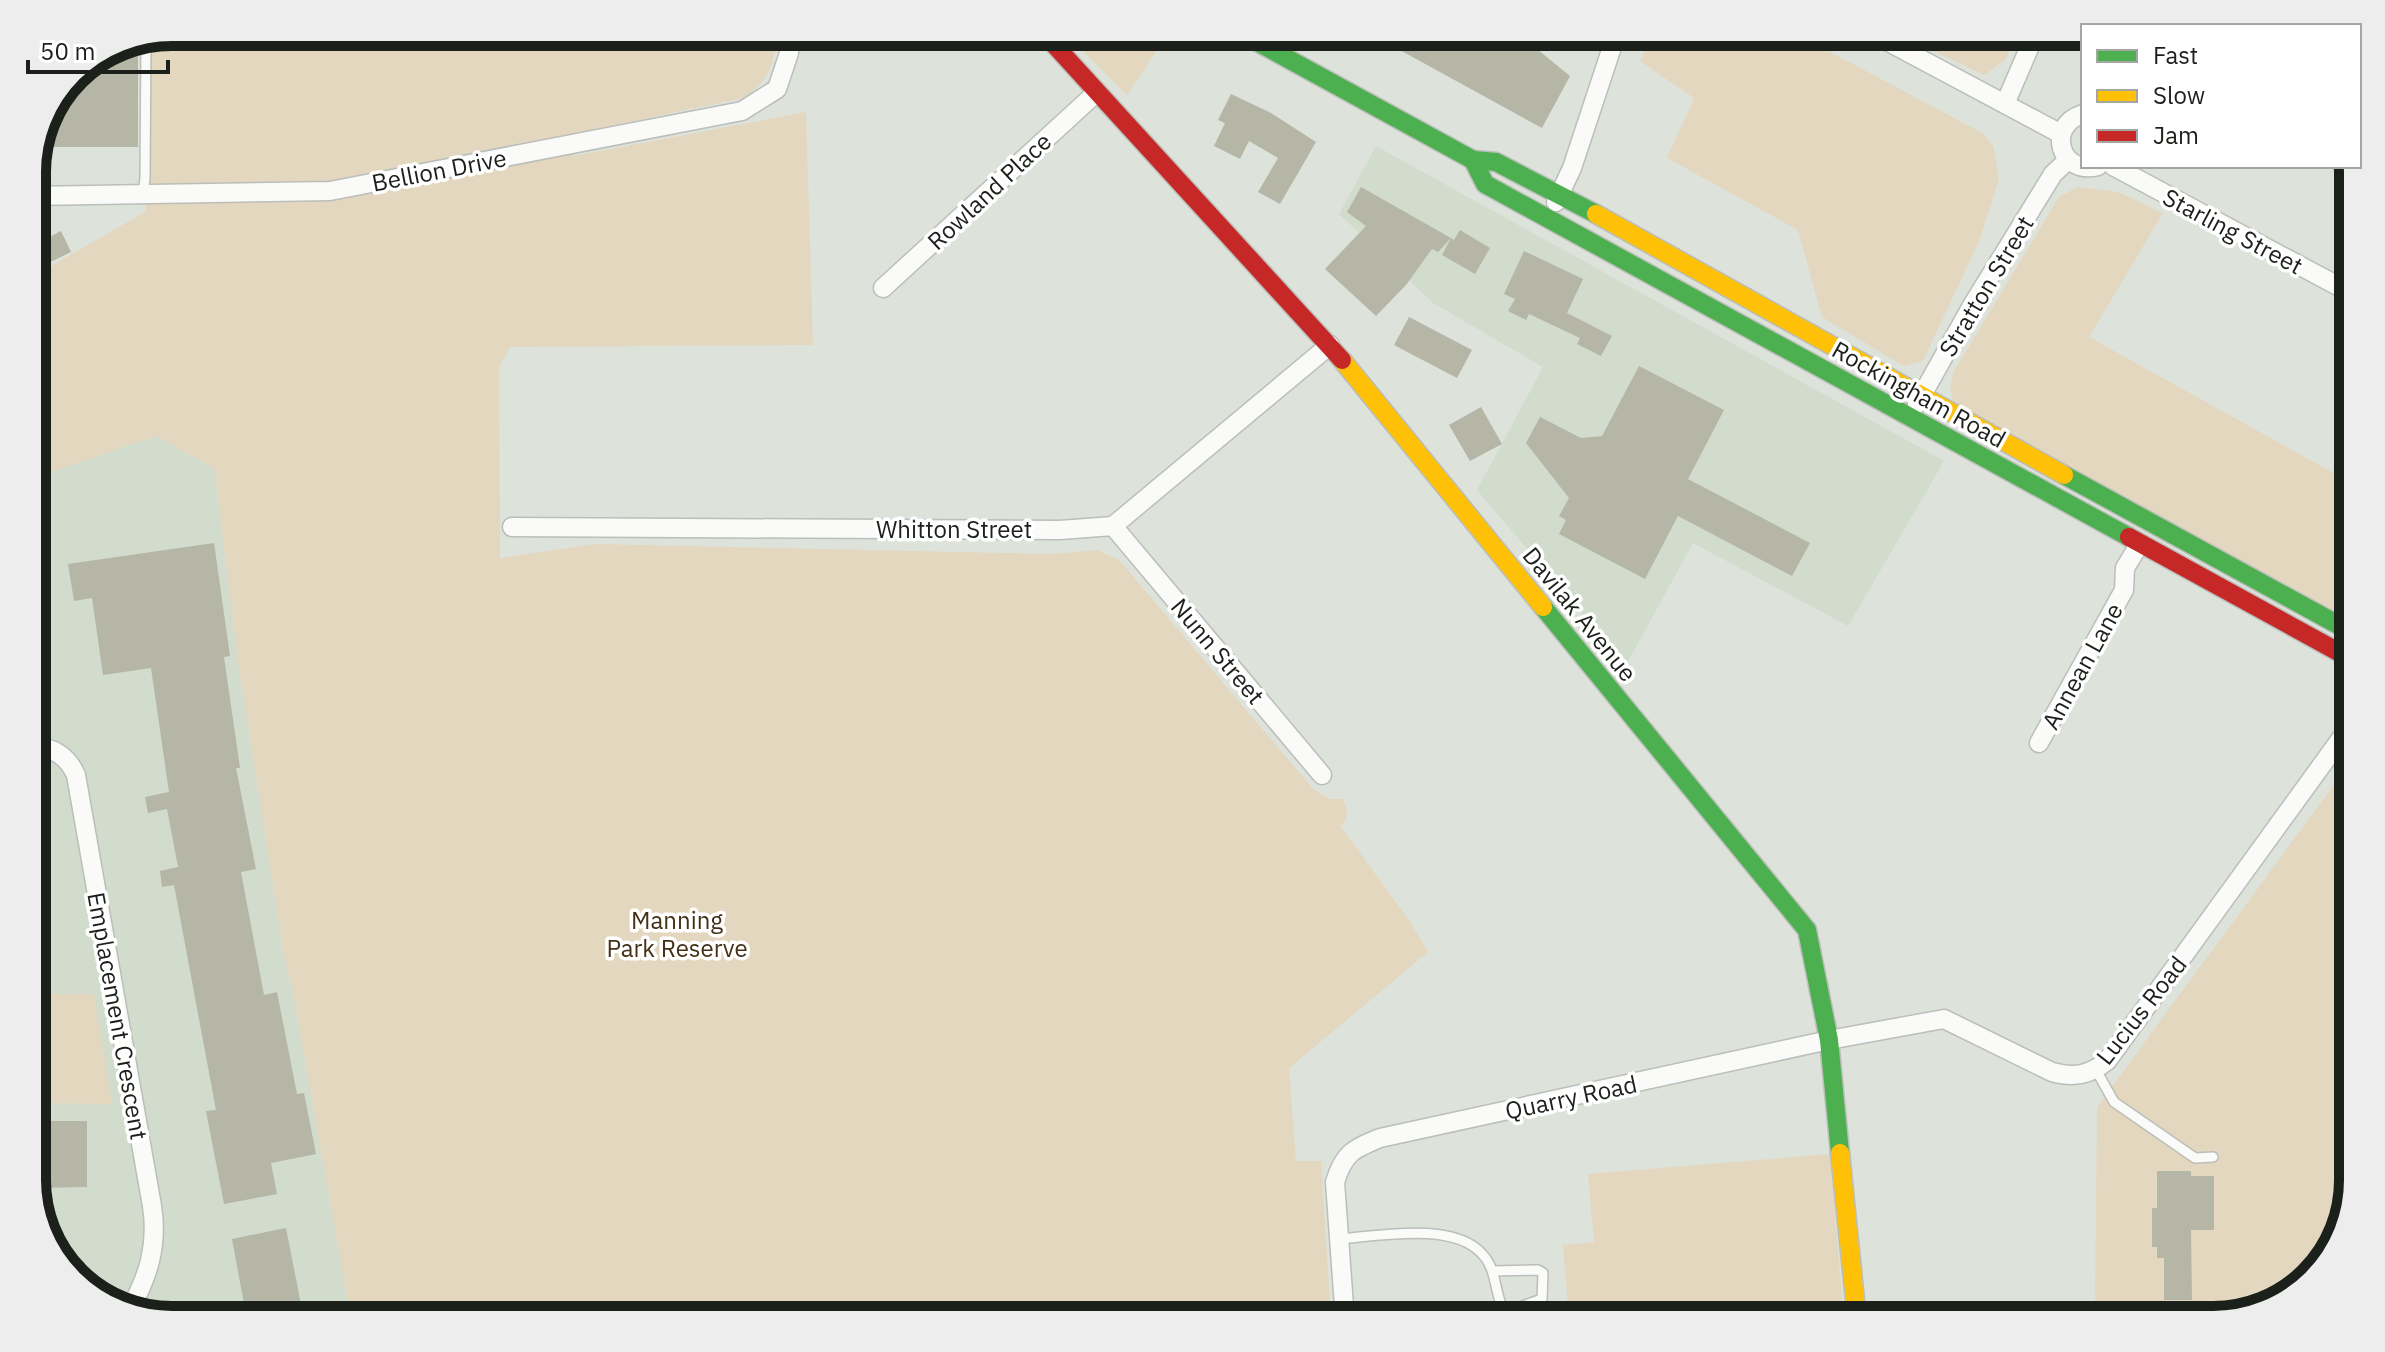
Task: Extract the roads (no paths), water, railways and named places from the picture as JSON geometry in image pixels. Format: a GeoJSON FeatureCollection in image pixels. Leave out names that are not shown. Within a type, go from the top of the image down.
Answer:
{"type":"FeatureCollection","features":[{"type":"Feature","properties":{"kind":"main road","name":"Davilak Avenue"},"geometry":{"type":"LineString","coordinates":[[1056,46],[1330,345],[1807,930],[1829,1040],[1856,1306]]}},
{"type":"Feature","properties":{"kind":"main road","name":"Rockingham Road"},"geometry":{"type":"LineString","coordinates":[[1265,46],[1473,160],[1496,162],[1560,194],[1921,397],[2339,625]]}},
{"type":"Feature","properties":{"kind":"main road","name":"Rockingham Road"},"geometry":{"type":"LineString","coordinates":[[1473,160],[1485,184],[2339,652]]}},
{"type":"Feature","properties":{"kind":"street","name":"Bellion Drive"},"geometry":{"type":"LineString","coordinates":[[46,196],[330,191],[742,111],[777,89],[789,46]]}},
{"type":"Feature","properties":{"kind":"street"},"geometry":{"type":"LineString","coordinates":[[1549,218],[1572,168],[1612,46]]}},
{"type":"Feature","properties":{"kind":"street"},"geometry":{"type":"LineString","coordinates":[[1896,46],[2061,134]]}},
{"type":"Feature","properties":{"kind":"street"},"geometry":{"type":"LineString","coordinates":[[2005,104],[2030,46]]}},
{"type":"Feature","properties":{"kind":"street","name":"Rowland Place"},"geometry":{"type":"LineString","coordinates":[[883,288],[1096,93]]}},
{"type":"Feature","properties":{"kind":"street"},"geometry":{"type":"LineString","coordinates":[[2081,115],[2072,119],[2061,134],[2068,160],[2081,167]]}},
{"type":"Feature","properties":{"kind":"street","name":"Stratton Street"},"geometry":{"type":"LineString","coordinates":[[1910,417],[1973,304],[2053,174],[2068,160]]}},
{"type":"Feature","properties":{"kind":"street","name":"Starling Street"},"geometry":{"type":"LineString","coordinates":[[2117,168],[2339,287]]}},
{"type":"Feature","properties":{"kind":"street"},"geometry":{"type":"LineString","coordinates":[[1113,526],[1330,345]]}},
{"type":"Feature","properties":{"kind":"street","name":"Whitton Street"},"geometry":{"type":"LineString","coordinates":[[512,527],[1060,530],[1113,526]]}},
{"type":"Feature","properties":{"kind":"street","name":"Nunn Street"},"geometry":{"type":"LineString","coordinates":[[1113,526],[1322,775]]}},
{"type":"Feature","properties":{"kind":"street","name":"Annean Lane"},"geometry":{"type":"LineString","coordinates":[[2039,743],[2124,590],[2125,568],[2139,545]]}},
{"type":"Feature","properties":{"kind":"street","name":"Lucius Road"},"geometry":{"type":"LineString","coordinates":[[1829,1040],[1944,1019],[2052,1072],[2068,1076],[2096,1070],[2107,1061],[2339,741]]}},
{"type":"Feature","properties":{"kind":"street","name":"Emplacement Crescent"},"geometry":{"type":"LineString","coordinates":[[46,747],[62,755],[76,775],[152,1206],[155,1230],[152,1256],[135,1300]]}},
{"type":"Feature","properties":{"kind":"street","name":"Quarry Road"},"geometry":{"type":"LineString","coordinates":[[1339,1239],[1335,1182],[1341,1164],[1354,1148],[1380,1138],[1829,1040]]}},
{"type":"Feature","properties":{"kind":"street"},"geometry":{"type":"LineString","coordinates":[[1339,1239],[1344,1306]]}},
{"type":"Feature","properties":{"kind":"lane"},"geometry":{"type":"LineString","coordinates":[[143,194],[146,48]]}},
{"type":"Feature","properties":{"kind":"lane"},"geometry":{"type":"LineString","coordinates":[[2096,1070],[2114,1102],[2195,1158],[2213,1157]]}},
{"type":"Feature","properties":{"kind":"lane"},"geometry":{"type":"LineString","coordinates":[[1339,1239],[1415,1233],[1462,1241],[1483,1254],[1492,1271],[1502,1306]]}},
{"type":"Feature","properties":{"kind":"lane"},"geometry":{"type":"LineString","coordinates":[[1492,1271],[1538,1270],[1543,1273],[1542,1299],[1522,1306]]}},
{"type":"Feature","properties":{"kind":"park label","name":"Manning Park Reserve"},"geometry":{"type":"Point","coordinates":[677,934]}}]}
